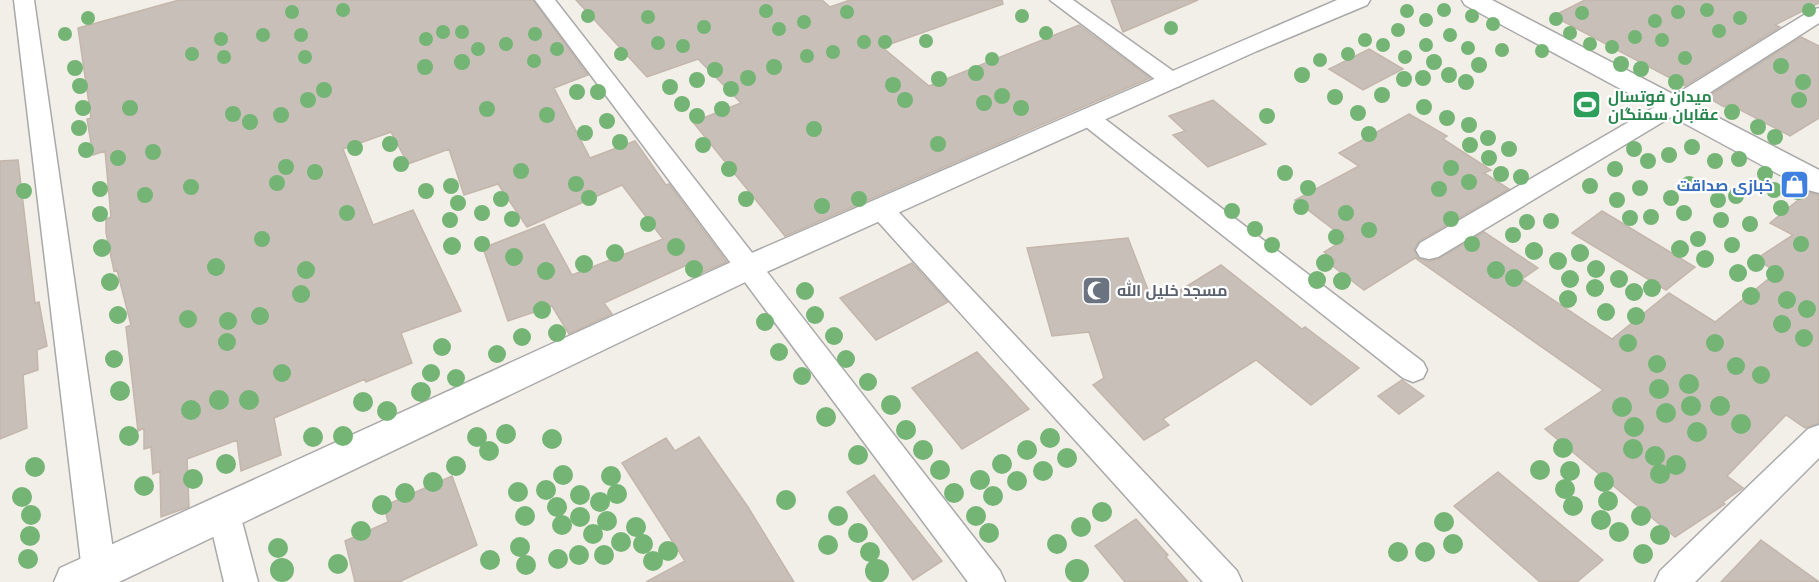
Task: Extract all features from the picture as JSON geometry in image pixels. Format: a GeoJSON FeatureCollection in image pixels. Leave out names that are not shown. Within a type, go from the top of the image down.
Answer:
{"type":"FeatureCollection","features":[{"type":"Feature","properties":{"kind":"street"},"geometry":{"type":"LineString","coordinates":[[24,0],[87,577],[749,267],[1358,0]]}},
{"type":"Feature","properties":{"kind":"street"},"geometry":{"type":"LineString","coordinates":[[545,0],[988,582]]}},
{"type":"Feature","properties":{"kind":"street"},"geometry":{"type":"LineString","coordinates":[[1060,0],[1172,81]]}},
{"type":"Feature","properties":{"kind":"street"},"geometry":{"type":"LineString","coordinates":[[1474,0],[1819,183]]}},
{"type":"Feature","properties":{"kind":"street"},"geometry":{"type":"LineString","coordinates":[[1429,250],[1673,106],[1819,14]]}},
{"type":"Feature","properties":{"kind":"street"},"geometry":{"type":"LineString","coordinates":[[1089,118],[1413,370]]}},
{"type":"Feature","properties":{"kind":"street"},"geometry":{"type":"LineString","coordinates":[[881,209],[1225,582]]}},
{"type":"Feature","properties":{"kind":"street"},"geometry":{"type":"LineString","coordinates":[[1672,582],[1819,438]]}},
{"type":"Feature","properties":{"kind":"street"},"geometry":{"type":"LineString","coordinates":[[224,514],[241,582]]}},
{"type":"Feature","properties":{"kind":"building"},"geometry":{"type":"Polygon","coordinates":[[[179,0],[533,0],[588,75],[554,88],[590,158],[635,141],[666,185],[669,184],[727,262],[699,274],[691,263],[604,303],[612,314],[569,334],[552,306],[508,321],[483,248],[544,224],[572,275],[663,239],[622,185],[527,227],[498,184],[464,195],[449,149],[408,164],[391,132],[343,149],[373,225],[413,210],[461,311],[401,333],[412,363],[366,382],[365,379],[274,418],[281,455],[241,471],[237,440],[187,459],[189,507],[161,517],[160,471],[153,474],[151,447],[144,449],[144,428],[138,431],[126,327],[131,325],[117,270],[114,271],[106,233],[106,219],[111,217],[105,151],[93,155],[87,119],[91,118],[78,28],[179,0]]]}},
{"type":"Feature","properties":{"kind":"building"},"geometry":{"type":"Polygon","coordinates":[[[576,0],[822,0],[830,7],[850,0],[1002,0],[1003,4],[882,47],[929,86],[1079,25],[1150,78],[785,236],[693,122],[741,103],[698,59],[647,77],[576,0]]]}},
{"type":"Feature","properties":{"kind":"building"},"geometry":{"type":"Polygon","coordinates":[[[1111,0],[1198,0],[1123,32],[1111,0]]]}},
{"type":"Feature","properties":{"kind":"building"},"geometry":{"type":"Polygon","coordinates":[[[1585,0],[1819,0],[1819,3],[1775,25],[1780,27],[1685,86],[1553,16],[1585,0]]]}},
{"type":"Feature","properties":{"kind":"building"},"geometry":{"type":"Polygon","coordinates":[[[1801,37],[1819,46],[1819,118],[1790,136],[1729,104],[1724,107],[1707,97],[1801,37]]]}},
{"type":"Feature","properties":{"kind":"building"},"geometry":{"type":"Polygon","coordinates":[[[1369,49],[1403,69],[1363,90],[1329,69],[1369,49]]]}},
{"type":"Feature","properties":{"kind":"building"},"geometry":{"type":"Polygon","coordinates":[[[1213,100],[1266,144],[1208,167],[1173,135],[1185,131],[1169,116],[1213,100]]]}},
{"type":"Feature","properties":{"kind":"building"},"geometry":{"type":"Polygon","coordinates":[[[1409,114],[1447,136],[1443,139],[1491,170],[1484,173],[1509,189],[1419,241],[1414,249],[1418,258],[1429,261],[1438,259],[1484,232],[1538,268],[1522,279],[1612,339],[1669,293],[1715,322],[1777,272],[1756,259],[1793,235],[1770,223],[1808,192],[1819,195],[1819,423],[1805,428],[1786,415],[1727,476],[1743,488],[1723,502],[1725,504],[1675,537],[1545,429],[1603,390],[1415,258],[1364,290],[1330,264],[1335,260],[1324,252],[1346,239],[1295,200],[1359,166],[1339,153],[1409,114]]]}},
{"type":"Feature","properties":{"kind":"building"},"geometry":{"type":"Polygon","coordinates":[[[18,160],[35,303],[39,302],[47,346],[37,350],[38,370],[23,375],[27,428],[0,439],[0,161],[18,160]]]}},
{"type":"Feature","properties":{"kind":"building"},"geometry":{"type":"Polygon","coordinates":[[[1602,211],[1695,267],[1666,290],[1572,233],[1602,211]]]}},
{"type":"Feature","properties":{"kind":"building"},"geometry":{"type":"Polygon","coordinates":[[[1128,238],[1150,295],[1167,285],[1176,293],[1221,265],[1302,329],[1305,327],[1359,368],[1311,405],[1256,360],[1163,419],[1169,425],[1144,440],[1093,385],[1104,378],[1089,332],[1052,336],[1027,248],[1128,238]]]}},
{"type":"Feature","properties":{"kind":"building"},"geometry":{"type":"Polygon","coordinates":[[[912,263],[948,302],[876,340],[840,298],[912,263]]]}},
{"type":"Feature","properties":{"kind":"building"},"geometry":{"type":"Polygon","coordinates":[[[977,352],[1029,409],[962,449],[912,388],[977,352]]]}},
{"type":"Feature","properties":{"kind":"building"},"geometry":{"type":"Polygon","coordinates":[[[1402,380],[1424,396],[1399,414],[1378,396],[1402,380]]]}},
{"type":"Feature","properties":{"kind":"building"},"geometry":{"type":"Polygon","coordinates":[[[699,437],[748,507],[794,582],[646,582],[685,561],[622,463],[666,438],[675,451],[699,437]]]}},
{"type":"Feature","properties":{"kind":"building"},"geometry":{"type":"Polygon","coordinates":[[[1498,472],[1603,560],[1577,582],[1540,582],[1454,506],[1498,472]]]}},
{"type":"Feature","properties":{"kind":"building"},"geometry":{"type":"Polygon","coordinates":[[[874,475],[942,561],[913,580],[847,492],[874,475]]]}},
{"type":"Feature","properties":{"kind":"building"},"geometry":{"type":"Polygon","coordinates":[[[452,476],[477,545],[399,582],[355,582],[345,541],[388,522],[384,506],[452,476]]]}},
{"type":"Feature","properties":{"kind":"building"},"geometry":{"type":"Polygon","coordinates":[[[1136,519],[1188,582],[1125,582],[1095,546],[1136,519]]]}},
{"type":"Feature","properties":{"kind":"building"},"geometry":{"type":"Polygon","coordinates":[[[1761,540],[1819,582],[1721,582],[1761,540]]]}},
{"type":"Feature","properties":{"kind":"place","name":"میدان فوتسال عقابان سمنگان"},"geometry":{"type":"Point","coordinates":[1587,105]}},
{"type":"Feature","properties":{"kind":"place","name":"خبازی صداقت"},"geometry":{"type":"Point","coordinates":[1794,185]}},
{"type":"Feature","properties":{"kind":"place","name":"مسجد خلیل الله"},"geometry":{"type":"Point","coordinates":[1096,290]}}]}
